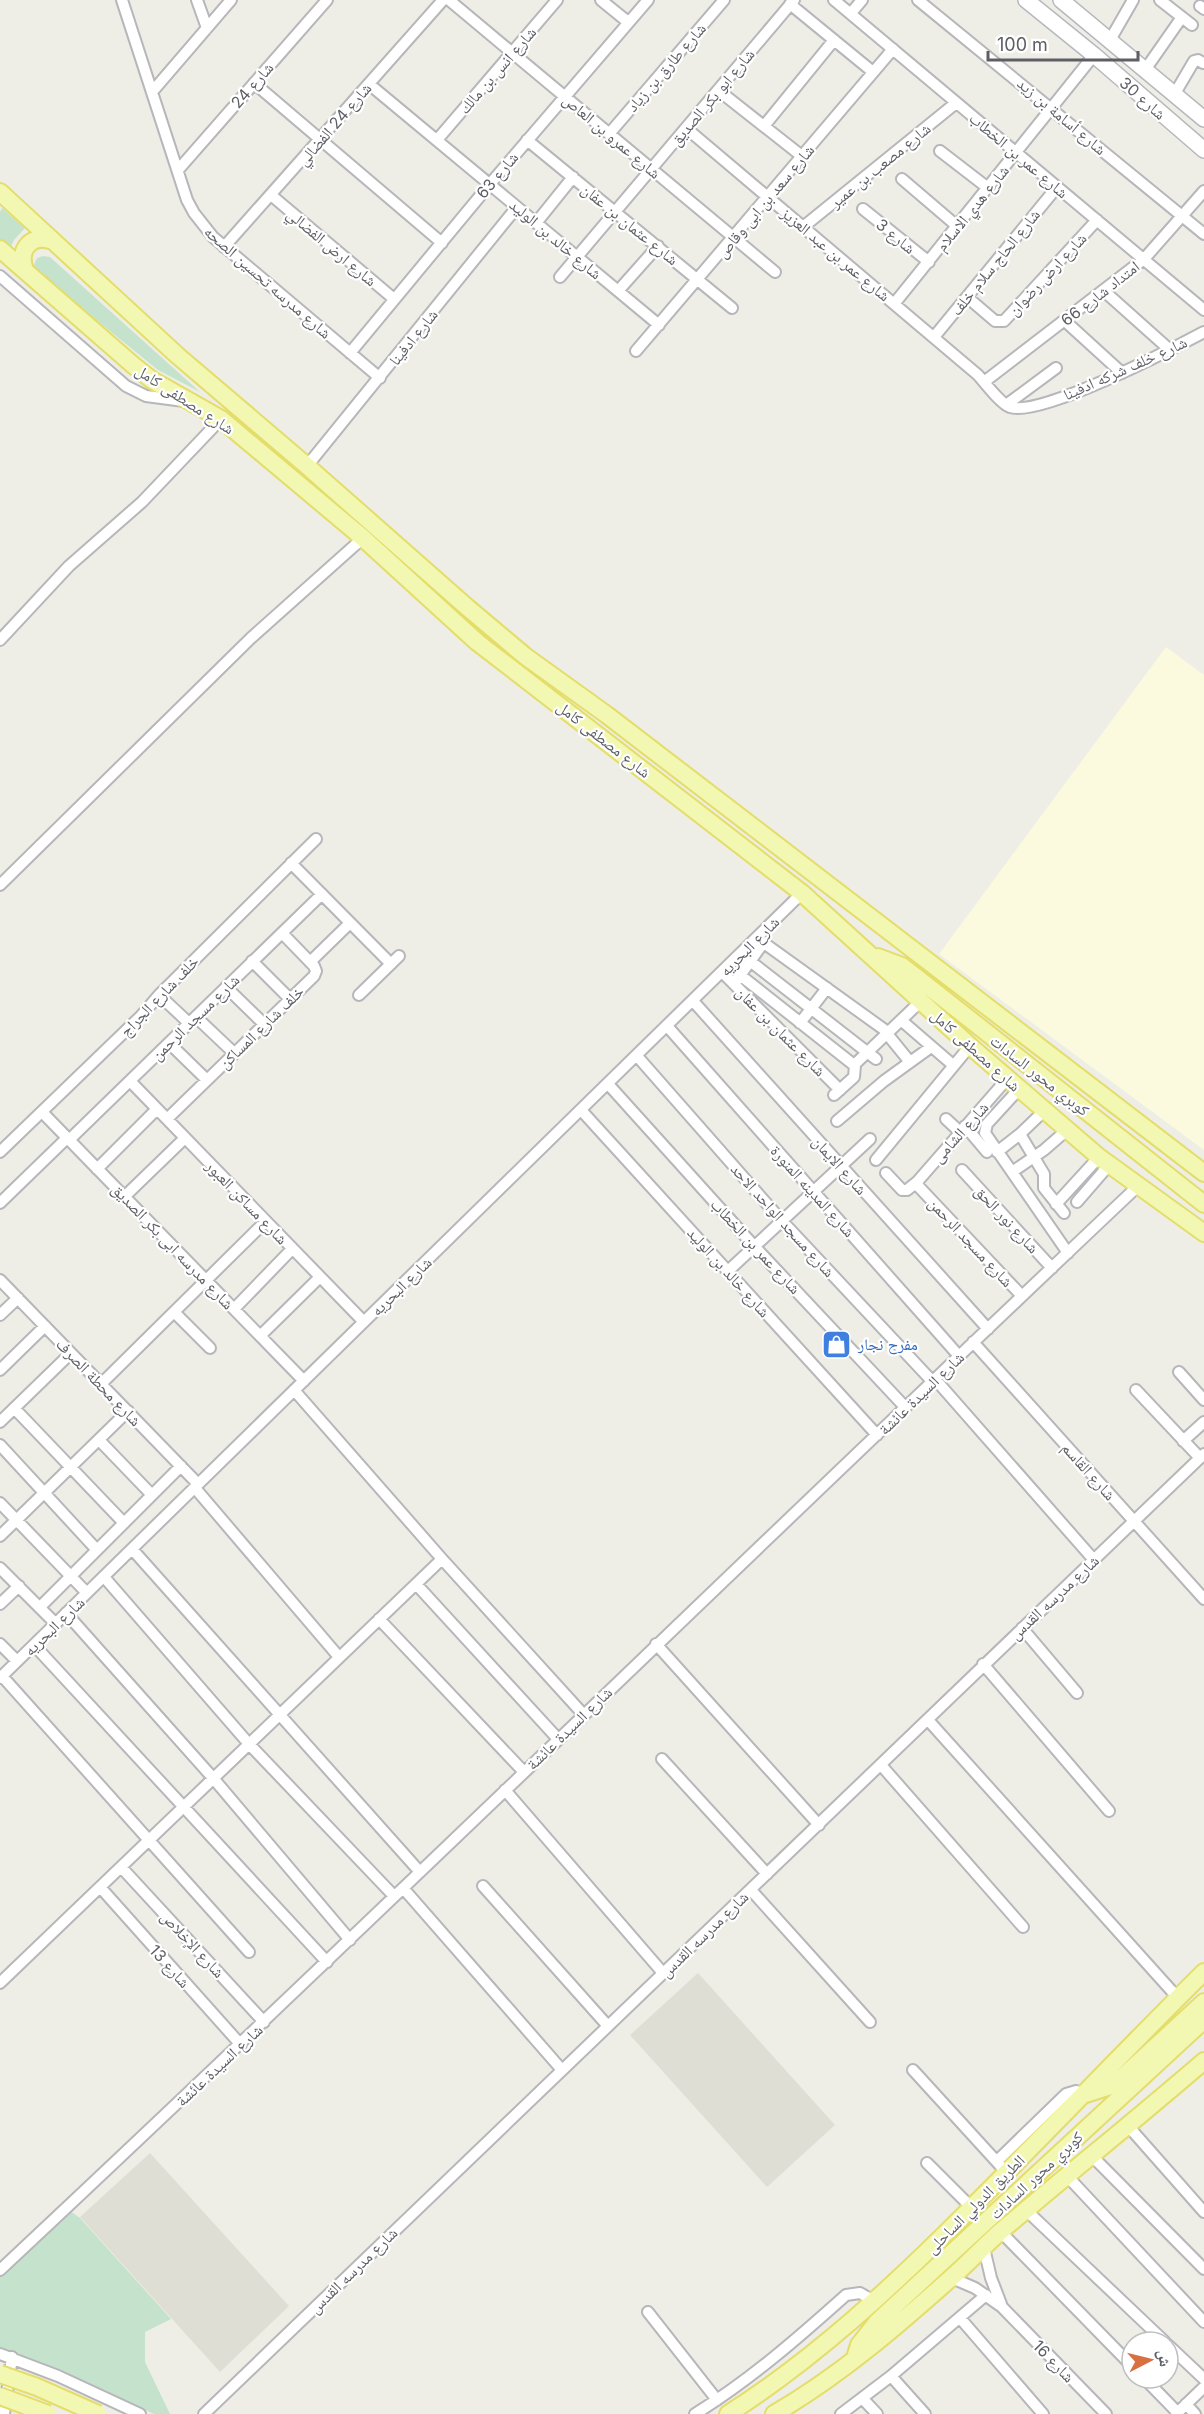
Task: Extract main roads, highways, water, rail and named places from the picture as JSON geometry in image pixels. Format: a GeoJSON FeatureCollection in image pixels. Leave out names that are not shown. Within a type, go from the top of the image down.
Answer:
{"type":"FeatureCollection","features":[{"type":"Feature","properties":{"kind":"main road","name":"شارع مصطفى كامل"},"geometry":{"type":"LineString","coordinates":[[0,192],[178,356],[525,656],[607,715],[1203,1173]]}},
{"type":"Feature","properties":{"kind":"main road"},"geometry":{"type":"LineString","coordinates":[[25,270],[21,261],[22,252],[27,244],[35,239],[45,238],[53,241]]}},
{"type":"Feature","properties":{"kind":"main road","name":"شارع مصطفى كامل"},"geometry":{"type":"LineString","coordinates":[[0,249],[133,366],[152,380],[221,419],[363,538],[477,642],[802,893],[970,1046],[1067,1130],[1104,1161],[1204,1233]]}},
{"type":"Feature","properties":{"kind":"main road","name":"كوبري محور السادات"},"geometry":{"type":"LineString","coordinates":[[871,955],[888,959],[915,976],[1204,1205]]}},
{"type":"Feature","properties":{"kind":"main road"},"geometry":{"type":"LineString","coordinates":[[1175,1213],[1190,1214],[1204,1205]]}},
{"type":"Feature","properties":{"kind":"main road","name":"الطريق الدولي الساحلى"},"geometry":{"type":"LineString","coordinates":[[728,2414],[805,2361],[874,2301],[972,2208],[1002,2167],[1086,2094],[1204,1972]]}},
{"type":"Feature","properties":{"kind":"main road"},"geometry":{"type":"LineString","coordinates":[[1086,2094],[1114,2085],[1204,2002]]}},
{"type":"Feature","properties":{"kind":"main road","name":"كوبري محور السادات"},"geometry":{"type":"LineString","coordinates":[[854,2362],[859,2345],[878,2322],[1204,2020]]}},
{"type":"Feature","properties":{"kind":"main road"},"geometry":{"type":"LineString","coordinates":[[774,2414],[854,2362],[952,2278],[1001,2232],[1129,2127],[1204,2061]]}},
{"type":"Feature","properties":{"kind":"main road"},"geometry":{"type":"LineString","coordinates":[[0,2374],[37,2387],[98,2414]]}},
{"type":"Feature","properties":{"kind":"main road"},"geometry":{"type":"LineString","coordinates":[[0,2396],[48,2414]]}},
{"type":"Feature","properties":{"kind":"place","name":"مفرح نجار"},"geometry":{"type":"Point","coordinates":[837,1344]}}]}
